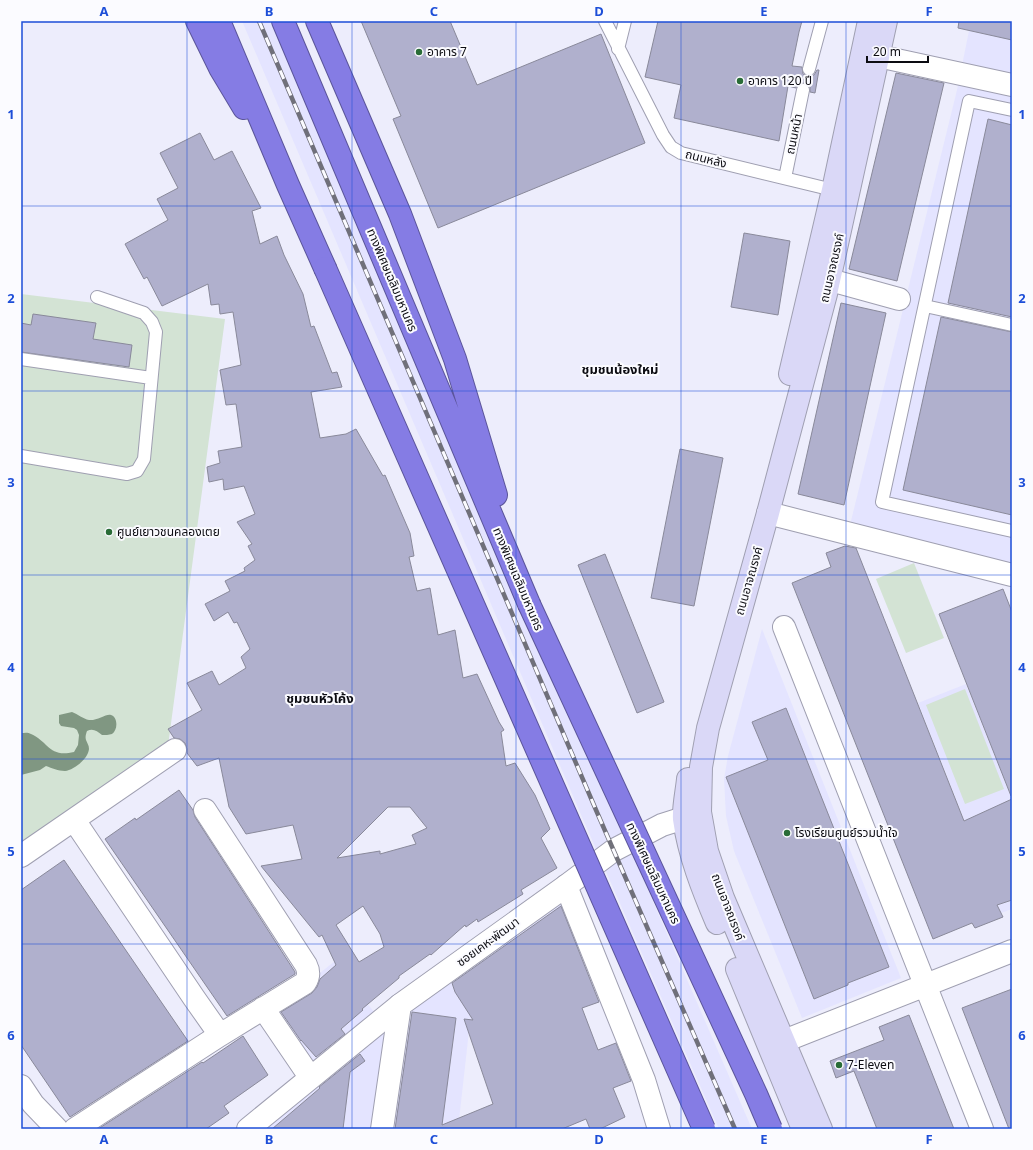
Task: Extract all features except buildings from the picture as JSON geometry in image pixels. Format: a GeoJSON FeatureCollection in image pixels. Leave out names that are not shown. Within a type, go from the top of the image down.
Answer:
{"type":"FeatureCollection","features":[{"type":"Feature","properties":{"kind":"highway"},"geometry":{"type":"LineString","coordinates":[[197,21],[220,68],[288,186]]}},
{"type":"Feature","properties":{"kind":"highway"},"geometry":{"type":"LineString","coordinates":[[220,21],[288,186],[704,1129]]}},
{"type":"Feature","properties":{"kind":"highway","name":"ทางพิเศษเฉลิมมหานคร"},"geometry":{"type":"LineString","coordinates":[[283,21],[528,604],[756,1094],[770,1129]]}},
{"type":"Feature","properties":{"kind":"highway"},"geometry":{"type":"LineString","coordinates":[[317,21],[400,214],[455,359],[528,604]]}},
{"type":"Feature","properties":{"kind":"main road","name":"ถนนอาจณรงค์"},"geometry":{"type":"LineString","coordinates":[[803,1129],[700,882],[690,848],[692,815],[690,756],[781,412],[834,190],[869,21]]}},
{"type":"Feature","properties":{"kind":"main road","name":"ถนนอาจณรงค์"},"geometry":{"type":"LineString","coordinates":[[821,1129],[723,898],[707,851],[692,815],[708,728],[768,513],[830,280],[886,21]]}},
{"type":"Feature","properties":{"kind":"street"},"geometry":{"type":"LineString","coordinates":[[878,56],[1012,85]]}},
{"type":"Feature","properties":{"kind":"street"},"geometry":{"type":"LineString","coordinates":[[830,280],[899,299]]}},
{"type":"Feature","properties":{"kind":"street"},"geometry":{"type":"LineString","coordinates":[[768,513],[1012,575]]}},
{"type":"Feature","properties":{"kind":"street"},"geometry":{"type":"LineString","coordinates":[[784,627],[982,1129]]}},
{"type":"Feature","properties":{"kind":"street"},"geometry":{"type":"LineString","coordinates":[[21,856],[175,750]]}},
{"type":"Feature","properties":{"kind":"street"},"geometry":{"type":"LineString","coordinates":[[75,1129],[220,1035],[305,983],[308,979],[308,970],[306,965],[205,810]]}},
{"type":"Feature","properties":{"kind":"street","name":"ซอยเคหะพัฒนา"},"geometry":{"type":"LineString","coordinates":[[248,1129],[400,1005],[614,850],[662,825],[692,815]]}},
{"type":"Feature","properties":{"kind":"street"},"geometry":{"type":"LineString","coordinates":[[74,820],[220,1035]]}},
{"type":"Feature","properties":{"kind":"street"},"geometry":{"type":"LineString","coordinates":[[566,886],[644,1080],[659,1129]]}},
{"type":"Feature","properties":{"kind":"street"},"geometry":{"type":"LineString","coordinates":[[784,1041],[1012,950]]}},
{"type":"Feature","properties":{"kind":"street"},"geometry":{"type":"LineString","coordinates":[[382,1129],[400,1005]]}},
{"type":"Feature","properties":{"kind":"street"},"geometry":{"type":"LineString","coordinates":[[263,1008],[310,1077]]}},
{"type":"Feature","properties":{"kind":"street"},"geometry":{"type":"LineString","coordinates":[[25,1100],[57,1129]]}},
{"type":"Feature","properties":{"kind":"lane","name":"ถนนหลัง"},"geometry":{"type":"LineString","coordinates":[[604,21],[663,135],[671,147],[681,153],[834,190]]}},
{"type":"Feature","properties":{"kind":"lane"},"geometry":{"type":"LineString","coordinates":[[618,48],[625,21]]}},
{"type":"Feature","properties":{"kind":"lane"},"geometry":{"type":"LineString","coordinates":[[809,69],[822,21]]}},
{"type":"Feature","properties":{"kind":"lane","name":"ถนนหน้า"},"geometry":{"type":"LineString","coordinates":[[785,178],[803,90]]}},
{"type":"Feature","properties":{"kind":"lane"},"geometry":{"type":"LineString","coordinates":[[1012,110],[969,101],[882,502],[1012,531]]}},
{"type":"Feature","properties":{"kind":"lane"},"geometry":{"type":"LineString","coordinates":[[21,456],[126,474],[137,471],[144,459],[156,332],[152,322],[144,313],[97,297]]}},
{"type":"Feature","properties":{"kind":"lane"},"geometry":{"type":"LineString","coordinates":[[925,306],[1012,325]]}},
{"type":"Feature","properties":{"kind":"lane"},"geometry":{"type":"LineString","coordinates":[[21,360],[151,378]]}},
{"type":"Feature","properties":{"kind":"shaded area"},"geometry":{"type":"Polygon","coordinates":[[[242,21],[276,21],[628,844],[752,1129],[719,1129],[582,817],[242,21]]]}},
{"type":"Feature","properties":{"kind":"shaded area"},"geometry":{"type":"Polygon","coordinates":[[[971,21],[1012,21],[1012,566],[850,525],[957,90],[971,21]]]}},
{"type":"Feature","properties":{"kind":"shaded area","name":"ศูนย์เยาวชนคลองเตย"},"geometry":{"type":"Polygon","coordinates":[[[21,294],[225,319],[168,746],[21,847],[21,294]]]}},
{"type":"Feature","properties":{"kind":"shaded area"},"geometry":{"type":"Polygon","coordinates":[[[914,563],[944,638],[906,653],[876,579],[914,563]]]}},
{"type":"Feature","properties":{"kind":"shaded area","name":"โรงเรียนศูนย์รวมน้ำใจ"},"geometry":{"type":"Polygon","coordinates":[[[762,629],[901,978],[802,1018],[734,851],[726,816],[724,779],[728,756],[762,629]]]}},
{"type":"Feature","properties":{"kind":"shaded area"},"geometry":{"type":"Polygon","coordinates":[[[966,684],[1012,799],[1012,909],[1001,913],[918,703],[966,684]]]}},
{"type":"Feature","properties":{"kind":"shaded area"},"geometry":{"type":"Polygon","coordinates":[[[965,689],[1004,789],[965,804],[926,705],[965,689]]]}},
{"type":"Feature","properties":{"kind":"shaded area"},"geometry":{"type":"Polygon","coordinates":[[[72,712],[89,720],[111,715],[116,721],[115,730],[112,734],[106,735],[102,735],[93,730],[87,731],[86,740],[89,748],[88,753],[80,763],[72,769],[62,771],[46,766],[40,770],[21,775],[21,733],[31,734],[37,737],[54,751],[59,753],[74,752],[78,745],[79,735],[77,730],[74,728],[61,726],[59,723],[59,715],[72,712]]]}},
{"type":"Feature","properties":{"kind":"shaded area"},"geometry":{"type":"Polygon","coordinates":[[[574,874],[600,939],[470,1022],[458,1129],[245,1129],[312,1065],[273,1010],[335,961],[377,1016],[574,874]]]}},
{"type":"Feature","properties":{"kind":"railway"},"geometry":{"type":"LineString","coordinates":[[259,21],[596,810],[735,1129]]}},
{"type":"Feature","properties":{"kind":"place","name":"อาคาร 7"},"geometry":{"type":"Point","coordinates":[419,52]}},
{"type":"Feature","properties":{"kind":"place","name":"อาคาร 120 ปี"},"geometry":{"type":"Point","coordinates":[740,81]}},
{"type":"Feature","properties":{"kind":"place","name":"ศูนย์เยาวชนคลองเตย"},"geometry":{"type":"Point","coordinates":[109,532]}},
{"type":"Feature","properties":{"kind":"place","name":"โรงเรียนศูนย์รวมน้ำใจ"},"geometry":{"type":"Point","coordinates":[787,833]}},
{"type":"Feature","properties":{"kind":"place","name":"7-Eleven"},"geometry":{"type":"Point","coordinates":[839,1065]}},
{"type":"Feature","properties":{"kind":"district","name":"ชุมชนน้องใหม่"},"geometry":{"type":"Point","coordinates":[620,369]}},
{"type":"Feature","properties":{"kind":"district","name":"ชุมชนหัวโค้ง"},"geometry":{"type":"Point","coordinates":[320,698]}}]}
